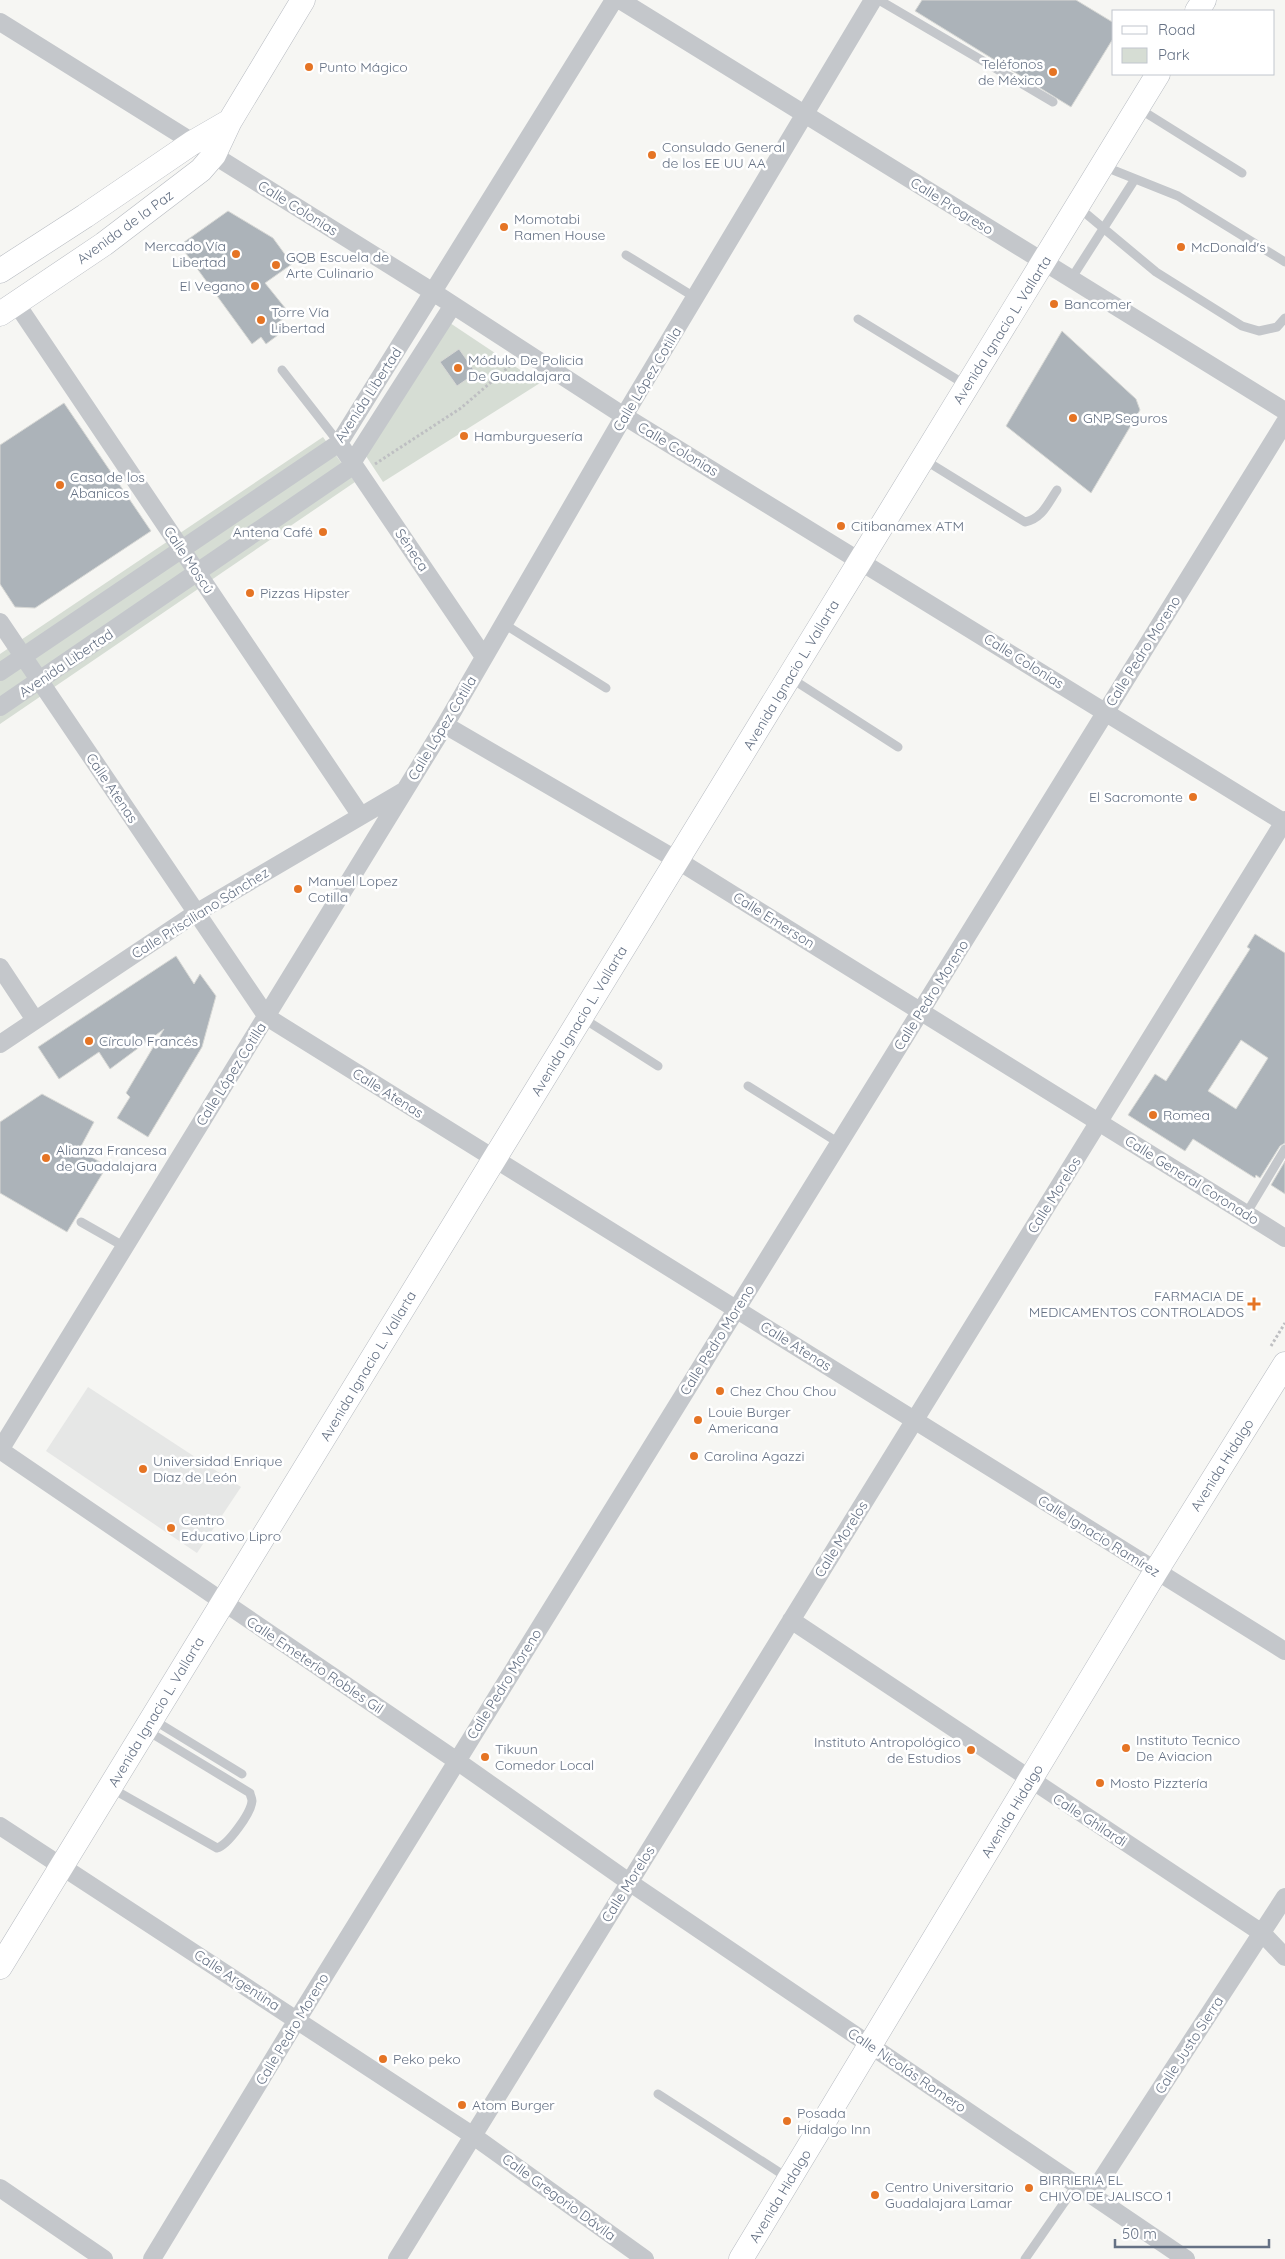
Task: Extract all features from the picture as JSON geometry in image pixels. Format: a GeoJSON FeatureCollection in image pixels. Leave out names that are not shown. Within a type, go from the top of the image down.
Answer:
{"type":"FeatureCollection","features":[{"type":"Feature","properties":{"kind":"main road","name":"Avenida de la Paz"},"geometry":{"type":"LineString","coordinates":[[8,309],[112,238],[201,170],[214,155],[230,121],[303,0]]}},
{"type":"Feature","properties":{"kind":"main road","name":"Avenida Ignacio L. Vallarta"},"geometry":{"type":"LineString","coordinates":[[0,1968],[1157,75]]}},
{"type":"Feature","properties":{"kind":"main road","name":"Avenida de la Paz"},"geometry":{"type":"LineString","coordinates":[[0,271],[192,143],[230,121]]}},
{"type":"Feature","properties":{"kind":"main road","name":"Avenida Hidalgo"},"geometry":{"type":"LineString","coordinates":[[741,2259],[872,2046],[1156,1571],[1285,1364]]}},
{"type":"Feature","properties":{"kind":"street","name":"Avenida Libertad"},"geometry":{"type":"LineString","coordinates":[[0,672],[339,444],[614,0]]}},
{"type":"Feature","properties":{"kind":"street","name":"Calle Progreso"},"geometry":{"type":"LineString","coordinates":[[620,0],[1285,411]]}},
{"type":"Feature","properties":{"kind":"street","name":"Calle López Cotilla"},"geometry":{"type":"LineString","coordinates":[[0,1450],[445,725],[624,416],[806,115],[873,0]]}},
{"type":"Feature","properties":{"kind":"street","name":"Calle Colonias"},"geometry":{"type":"LineString","coordinates":[[0,22],[433,292],[624,416],[1285,822]]}},
{"type":"Feature","properties":{"kind":"street"},"geometry":{"type":"LineString","coordinates":[[355,467],[452,305]]}},
{"type":"Feature","properties":{"kind":"street","name":"Calle Moscú"},"geometry":{"type":"LineString","coordinates":[[8,309],[182,550],[361,816]]}},
{"type":"Feature","properties":{"kind":"street","name":"Calle Pedro Moreno"},"geometry":{"type":"LineString","coordinates":[[152,2259],[297,2020],[1285,422]]}},
{"type":"Feature","properties":{"kind":"street","name":"Séneca"},"geometry":{"type":"LineString","coordinates":[[339,444],[484,657]]}},
{"type":"Feature","properties":{"kind":"street","name":"Avenida Libertad"},"geometry":{"type":"LineString","coordinates":[[0,707],[355,467]]}},
{"type":"Feature","properties":{"kind":"street","name":"Calle Atenas"},"geometry":{"type":"LineString","coordinates":[[0,622],[267,1017],[914,1420]]}},
{"type":"Feature","properties":{"kind":"street","name":"Calle Emerson"},"geometry":{"type":"LineString","coordinates":[[445,725],[677,860],[1099,1122]]}},
{"type":"Feature","properties":{"kind":"street","name":"Calle Prisciliano Sánchez"},"geometry":{"type":"LineString","coordinates":[[0,1044],[196,912],[405,790]]}},
{"type":"Feature","properties":{"kind":"street","name":"Calle Morelos"},"geometry":{"type":"LineString","coordinates":[[397,2259],[1285,822]]}},
{"type":"Feature","properties":{"kind":"street"},"geometry":{"type":"LineString","coordinates":[[0,968],[35,1020]]}},
{"type":"Feature","properties":{"kind":"street","name":"Calle General Coronado"},"geometry":{"type":"LineString","coordinates":[[1099,1122],[1285,1238]]}},
{"type":"Feature","properties":{"kind":"street","name":"Calle Ignacio Ramírez"},"geometry":{"type":"LineString","coordinates":[[914,1420],[1285,1651]]}},
{"type":"Feature","properties":{"kind":"street","name":"Calle Emeterio Robles Gil"},"geometry":{"type":"LineString","coordinates":[[0,1450],[457,1761],[629,1882]]}},
{"type":"Feature","properties":{"kind":"street","name":"Calle Ghilardi"},"geometry":{"type":"LineString","coordinates":[[791,1620],[1030,1781],[1262,1933],[1285,1957]]}},
{"type":"Feature","properties":{"kind":"street","name":"Calle Argentina"},"geometry":{"type":"LineString","coordinates":[[0,1826],[472,2135]]}},
{"type":"Feature","properties":{"kind":"street","name":"Calle Nicolás Romero"},"geometry":{"type":"LineString","coordinates":[[629,1882],[1186,2259]]}},
{"type":"Feature","properties":{"kind":"street","name":"Calle Justo Sierra"},"geometry":{"type":"LineString","coordinates":[[1092,2194],[1285,1897]]}},
{"type":"Feature","properties":{"kind":"street","name":"Calle Gregorio Dávila"},"geometry":{"type":"LineString","coordinates":[[472,2135],[645,2259]]}},
{"type":"Feature","properties":{"kind":"street"},"geometry":{"type":"LineString","coordinates":[[0,2188],[104,2259]]}},
{"type":"Feature","properties":{"kind":"lane"},"geometry":{"type":"LineString","coordinates":[[879,0],[1054,102]]}},
{"type":"Feature","properties":{"kind":"lane"},"geometry":{"type":"LineString","coordinates":[[1137,108],[1242,173]]}},
{"type":"Feature","properties":{"kind":"lane"},"geometry":{"type":"LineString","coordinates":[[1102,166],[1195,205],[1285,262]]}},
{"type":"Feature","properties":{"kind":"lane"},"geometry":{"type":"LineString","coordinates":[[1071,279],[1135,179]]}},
{"type":"Feature","properties":{"kind":"lane"},"geometry":{"type":"LineString","coordinates":[[1078,206],[1156,272],[1242,326],[1259,331],[1276,327],[1285,318]]}},
{"type":"Feature","properties":{"kind":"lane"},"geometry":{"type":"LineString","coordinates":[[626,255],[696,298]]}},
{"type":"Feature","properties":{"kind":"lane"},"geometry":{"type":"LineString","coordinates":[[858,319],[967,386]]}},
{"type":"Feature","properties":{"kind":"lane"},"geometry":{"type":"LineString","coordinates":[[282,370],[339,444]]}},
{"type":"Feature","properties":{"kind":"lane"},"geometry":{"type":"LineString","coordinates":[[923,459],[1025,522],[1034,520],[1041,515],[1057,490]]}},
{"type":"Feature","properties":{"kind":"lane"},"geometry":{"type":"LineString","coordinates":[[504,624],[606,688]]}},
{"type":"Feature","properties":{"kind":"lane"},"geometry":{"type":"LineString","coordinates":[[789,677],[898,747]]}},
{"type":"Feature","properties":{"kind":"lane"},"geometry":{"type":"LineString","coordinates":[[581,1017],[658,1066]]}},
{"type":"Feature","properties":{"kind":"lane"},"geometry":{"type":"LineString","coordinates":[[748,1086],[839,1143]]}},
{"type":"Feature","properties":{"kind":"lane"},"geometry":{"type":"LineString","coordinates":[[1246,1214],[1285,1149]]}},
{"type":"Feature","properties":{"kind":"lane"},"geometry":{"type":"LineString","coordinates":[[81,1222],[125,1247]]}},
{"type":"Feature","properties":{"kind":"lane"},"geometry":{"type":"LineString","coordinates":[[149,1724],[242,1774]]}},
{"type":"Feature","properties":{"kind":"lane"},"geometry":{"type":"LineString","coordinates":[[110,1788],[208,1845],[217,1848],[224,1846],[230,1840],[252,1801],[250,1793],[149,1724]]}},
{"type":"Feature","properties":{"kind":"lane"},"geometry":{"type":"LineString","coordinates":[[658,2094],[790,2180]]}},
{"type":"Feature","properties":{"kind":"lane"},"geometry":{"type":"LineString","coordinates":[[1025,2259],[1077,2184]]}},
{"type":"Feature","properties":{"kind":"path"},"geometry":{"type":"LineString","coordinates":[[355,467],[461,408],[512,364],[523,351]]}},
{"type":"Feature","properties":{"kind":"shaded area","name":"Universidad Enrique Díaz de León"},"geometry":{"type":"Polygon","coordinates":[[[88,1387],[241,1487],[197,1553],[46,1451],[88,1387]]]}},
{"type":"Feature","properties":{"kind":"green space"},"geometry":{"type":"Polygon","coordinates":[[[438,315],[540,383],[383,482],[364,453],[438,315]]]}},
{"type":"Feature","properties":{"kind":"green space"},"geometry":{"type":"Polygon","coordinates":[[[323,437],[355,482],[0,724],[0,654],[323,437]]]}},
{"type":"Feature","properties":{"kind":"building","name":"Teléfonos de México"},"geometry":{"type":"Polygon","coordinates":[[[922,0],[1076,0],[1112,22],[1112,40],[1071,107],[915,11],[922,0]]]}},
{"type":"Feature","properties":{"kind":"building","name":"Mercado Vía Libertad"},"geometry":{"type":"Polygon","coordinates":[[[228,211],[273,238],[292,264],[265,283],[290,314],[276,324],[282,332],[266,344],[261,337],[252,344],[180,245],[228,211]]]}},
{"type":"Feature","properties":{"kind":"building","name":"GNP Seguros"},"geometry":{"type":"Polygon","coordinates":[[[1062,331],[1136,399],[1140,410],[1091,493],[1006,426],[1062,331]]]}},
{"type":"Feature","properties":{"kind":"building","name":"Módulo De Policia De Guadalajara"},"geometry":{"type":"Polygon","coordinates":[[[459,349],[476,373],[457,386],[440,362],[459,349]]]}},
{"type":"Feature","properties":{"kind":"building","name":"Casa de los Abanicos"},"geometry":{"type":"Polygon","coordinates":[[[64,403],[151,531],[35,608],[15,607],[0,584],[0,445],[64,403]]]}},
{"type":"Feature","properties":{"kind":"building"},"geometry":{"type":"Polygon","coordinates":[[[1255,934],[1285,953],[1285,1143],[1280,1146],[1260,1178],[1256,1175],[1255,1178],[1193,1139],[1185,1151],[1128,1115],[1155,1074],[1166,1081],[1250,949],[1247,947],[1255,934]],[[1241,1040],[1208,1091],[1236,1109],[1268,1058],[1241,1040]]]}},
{"type":"Feature","properties":{"kind":"building","name":"Círculo Francés"},"geometry":{"type":"Polygon","coordinates":[[[176,956],[194,984],[200,974],[216,996],[202,1047],[148,1137],[117,1118],[130,1097],[126,1093],[164,1029],[110,1069],[99,1052],[59,1079],[38,1047],[176,956]]]}},
{"type":"Feature","properties":{"kind":"building","name":"Alianza Francesa de Guadalajara"},"geometry":{"type":"Polygon","coordinates":[[[42,1094],[94,1122],[79,1150],[107,1166],[67,1232],[0,1193],[0,1122],[42,1094]]]}},
{"type":"Feature","properties":{"kind":"building"},"geometry":{"type":"Polygon","coordinates":[[[1285,1161],[1285,1194],[1271,1185],[1285,1161]]]}},
{"type":"Feature","properties":{"kind":"place","name":"Punto Mágico"},"geometry":{"type":"Point","coordinates":[309,67]}},
{"type":"Feature","properties":{"kind":"place","name":"Teléfonos de México"},"geometry":{"type":"Point","coordinates":[1053,72]}},
{"type":"Feature","properties":{"kind":"place","name":"Consulado General de los EE UU AA"},"geometry":{"type":"Point","coordinates":[652,155]}},
{"type":"Feature","properties":{"kind":"place","name":"Momotabi Ramen House"},"geometry":{"type":"Point","coordinates":[504,227]}},
{"type":"Feature","properties":{"kind":"place","name":"McDonald's"},"geometry":{"type":"Point","coordinates":[1181,247]}},
{"type":"Feature","properties":{"kind":"place","name":"Mercado Vía Libertad"},"geometry":{"type":"Point","coordinates":[236,254]}},
{"type":"Feature","properties":{"kind":"place","name":"GQB Escuela de Arte Culinario"},"geometry":{"type":"Point","coordinates":[276,265]}},
{"type":"Feature","properties":{"kind":"place","name":"El Vegano"},"geometry":{"type":"Point","coordinates":[255,286]}},
{"type":"Feature","properties":{"kind":"place","name":"Bancomer"},"geometry":{"type":"Point","coordinates":[1054,304]}},
{"type":"Feature","properties":{"kind":"place","name":"Torre Vía Libertad"},"geometry":{"type":"Point","coordinates":[261,320]}},
{"type":"Feature","properties":{"kind":"place","name":"Módulo De Policia De Guadalajara"},"geometry":{"type":"Point","coordinates":[458,368]}},
{"type":"Feature","properties":{"kind":"place","name":"GNP Seguros"},"geometry":{"type":"Point","coordinates":[1073,418]}},
{"type":"Feature","properties":{"kind":"place","name":"Hamburguesería"},"geometry":{"type":"Point","coordinates":[464,436]}},
{"type":"Feature","properties":{"kind":"place","name":"Casa de los Abanicos"},"geometry":{"type":"Point","coordinates":[60,485]}},
{"type":"Feature","properties":{"kind":"place","name":"Citibanamex ATM"},"geometry":{"type":"Point","coordinates":[841,526]}},
{"type":"Feature","properties":{"kind":"place","name":"Antena Café"},"geometry":{"type":"Point","coordinates":[323,532]}},
{"type":"Feature","properties":{"kind":"place","name":"Pizzas Hipster"},"geometry":{"type":"Point","coordinates":[250,593]}},
{"type":"Feature","properties":{"kind":"place","name":"El Sacromonte"},"geometry":{"type":"Point","coordinates":[1193,797]}},
{"type":"Feature","properties":{"kind":"place","name":"Manuel Lopez Cotilla"},"geometry":{"type":"Point","coordinates":[298,889]}},
{"type":"Feature","properties":{"kind":"place","name":"Círculo Francés"},"geometry":{"type":"Point","coordinates":[89,1041]}},
{"type":"Feature","properties":{"kind":"place","name":"Romea"},"geometry":{"type":"Point","coordinates":[1153,1115]}},
{"type":"Feature","properties":{"kind":"place","name":"Alianza Francesa de Guadalajara"},"geometry":{"type":"Point","coordinates":[46,1158]}},
{"type":"Feature","properties":{"kind":"place","name":"FARMACIA DE MEDICAMENTOS CONTROLADOS"},"geometry":{"type":"Point","coordinates":[1254,1304]}},
{"type":"Feature","properties":{"kind":"place","name":"Chez Chou Chou"},"geometry":{"type":"Point","coordinates":[720,1391]}},
{"type":"Feature","properties":{"kind":"place","name":"Louie Burger Americana"},"geometry":{"type":"Point","coordinates":[698,1420]}},
{"type":"Feature","properties":{"kind":"place","name":"Carolina Agazzi"},"geometry":{"type":"Point","coordinates":[694,1456]}},
{"type":"Feature","properties":{"kind":"place","name":"Universidad Enrique Díaz de León"},"geometry":{"type":"Point","coordinates":[143,1469]}},
{"type":"Feature","properties":{"kind":"place","name":"Centro Educativo Lipro"},"geometry":{"type":"Point","coordinates":[171,1528]}},
{"type":"Feature","properties":{"kind":"place","name":"Instituto Tecnico De Aviacion"},"geometry":{"type":"Point","coordinates":[1126,1748]}},
{"type":"Feature","properties":{"kind":"place","name":"Instituto Antropológico de Estudios"},"geometry":{"type":"Point","coordinates":[971,1750]}},
{"type":"Feature","properties":{"kind":"place","name":"Tikuun Comedor Local"},"geometry":{"type":"Point","coordinates":[485,1757]}},
{"type":"Feature","properties":{"kind":"place","name":"Mosto Pizztería"},"geometry":{"type":"Point","coordinates":[1100,1783]}},
{"type":"Feature","properties":{"kind":"place","name":"Peko peko"},"geometry":{"type":"Point","coordinates":[383,2059]}},
{"type":"Feature","properties":{"kind":"place","name":"Atom Burger"},"geometry":{"type":"Point","coordinates":[462,2105]}},
{"type":"Feature","properties":{"kind":"place","name":"Posada Hidalgo Inn"},"geometry":{"type":"Point","coordinates":[787,2121]}},
{"type":"Feature","properties":{"kind":"place","name":"BIRRIERIA EL CHIVO DE JALISCO 1"},"geometry":{"type":"Point","coordinates":[1029,2188]}},
{"type":"Feature","properties":{"kind":"place","name":"Centro Universitario Guadalajara Lamar"},"geometry":{"type":"Point","coordinates":[875,2195]}}]}
